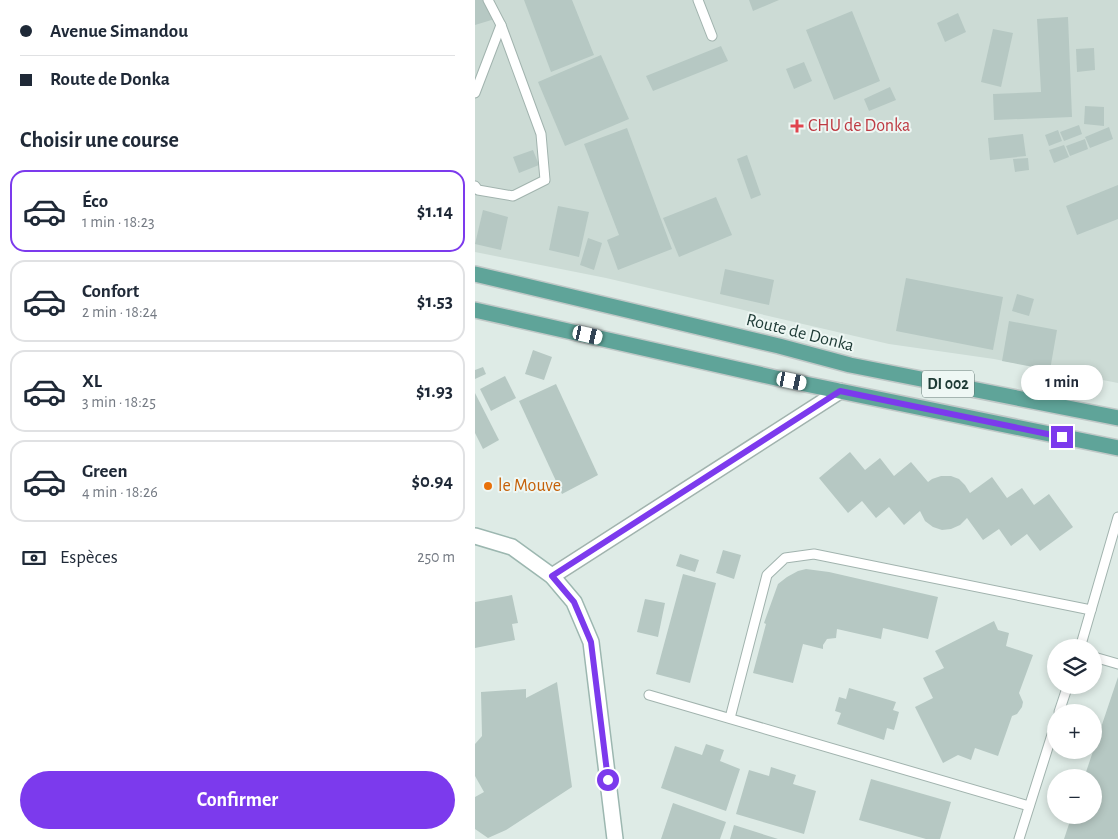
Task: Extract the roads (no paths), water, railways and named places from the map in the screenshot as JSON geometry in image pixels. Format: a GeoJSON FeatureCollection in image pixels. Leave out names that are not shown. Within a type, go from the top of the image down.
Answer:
{"type":"FeatureCollection","features":[{"type":"Feature","properties":{"kind":"main road","name":"Route de Donka"},"geometry":{"type":"LineString","coordinates":[[475,274],[779,346],[850,365],[1118,418]]}},
{"type":"Feature","properties":{"kind":"main road","name":"DI 002"},"geometry":{"type":"LineString","coordinates":[[475,310],[840,391],[1118,448]]}},
{"type":"Feature","properties":{"kind":"main road"},"geometry":{"type":"LineString","coordinates":[[552,576],[840,391]]}},
{"type":"Feature","properties":{"kind":"main road"},"geometry":{"type":"LineString","coordinates":[[475,536],[512,547],[552,576],[574,602],[591,642],[615,839]]}},
{"type":"Feature","properties":{"kind":"lane"},"geometry":{"type":"LineString","coordinates":[[475,186],[478,190],[513,196],[545,180],[541,134],[501,25],[488,0]]}},
{"type":"Feature","properties":{"kind":"lane"},"geometry":{"type":"LineString","coordinates":[[698,0],[712,36]]}},
{"type":"Feature","properties":{"kind":"lane"},"geometry":{"type":"LineString","coordinates":[[475,93],[501,25]]}},
{"type":"Feature","properties":{"kind":"lane"},"geometry":{"type":"LineString","coordinates":[[1083,639],[1118,517]]}},
{"type":"Feature","properties":{"kind":"lane"},"geometry":{"type":"LineString","coordinates":[[730,718],[767,575],[785,558],[814,554],[1091,610]]}},
{"type":"Feature","properties":{"kind":"lane"},"geometry":{"type":"LineString","coordinates":[[1102,659],[1118,664]]}},
{"type":"Feature","properties":{"kind":"lane"},"geometry":{"type":"LineString","coordinates":[[649,694],[1029,806]]}},
{"type":"Feature","properties":{"kind":"lane"},"geometry":{"type":"LineString","coordinates":[[1019,839],[1047,750]]}},
{"type":"Feature","properties":{"kind":"place","name":"CHU de Donka"},"geometry":{"type":"Point","coordinates":[797,126]}},
{"type":"Feature","properties":{"kind":"place","name":"le Mouve"},"geometry":{"type":"Point","coordinates":[488,486]}}]}
